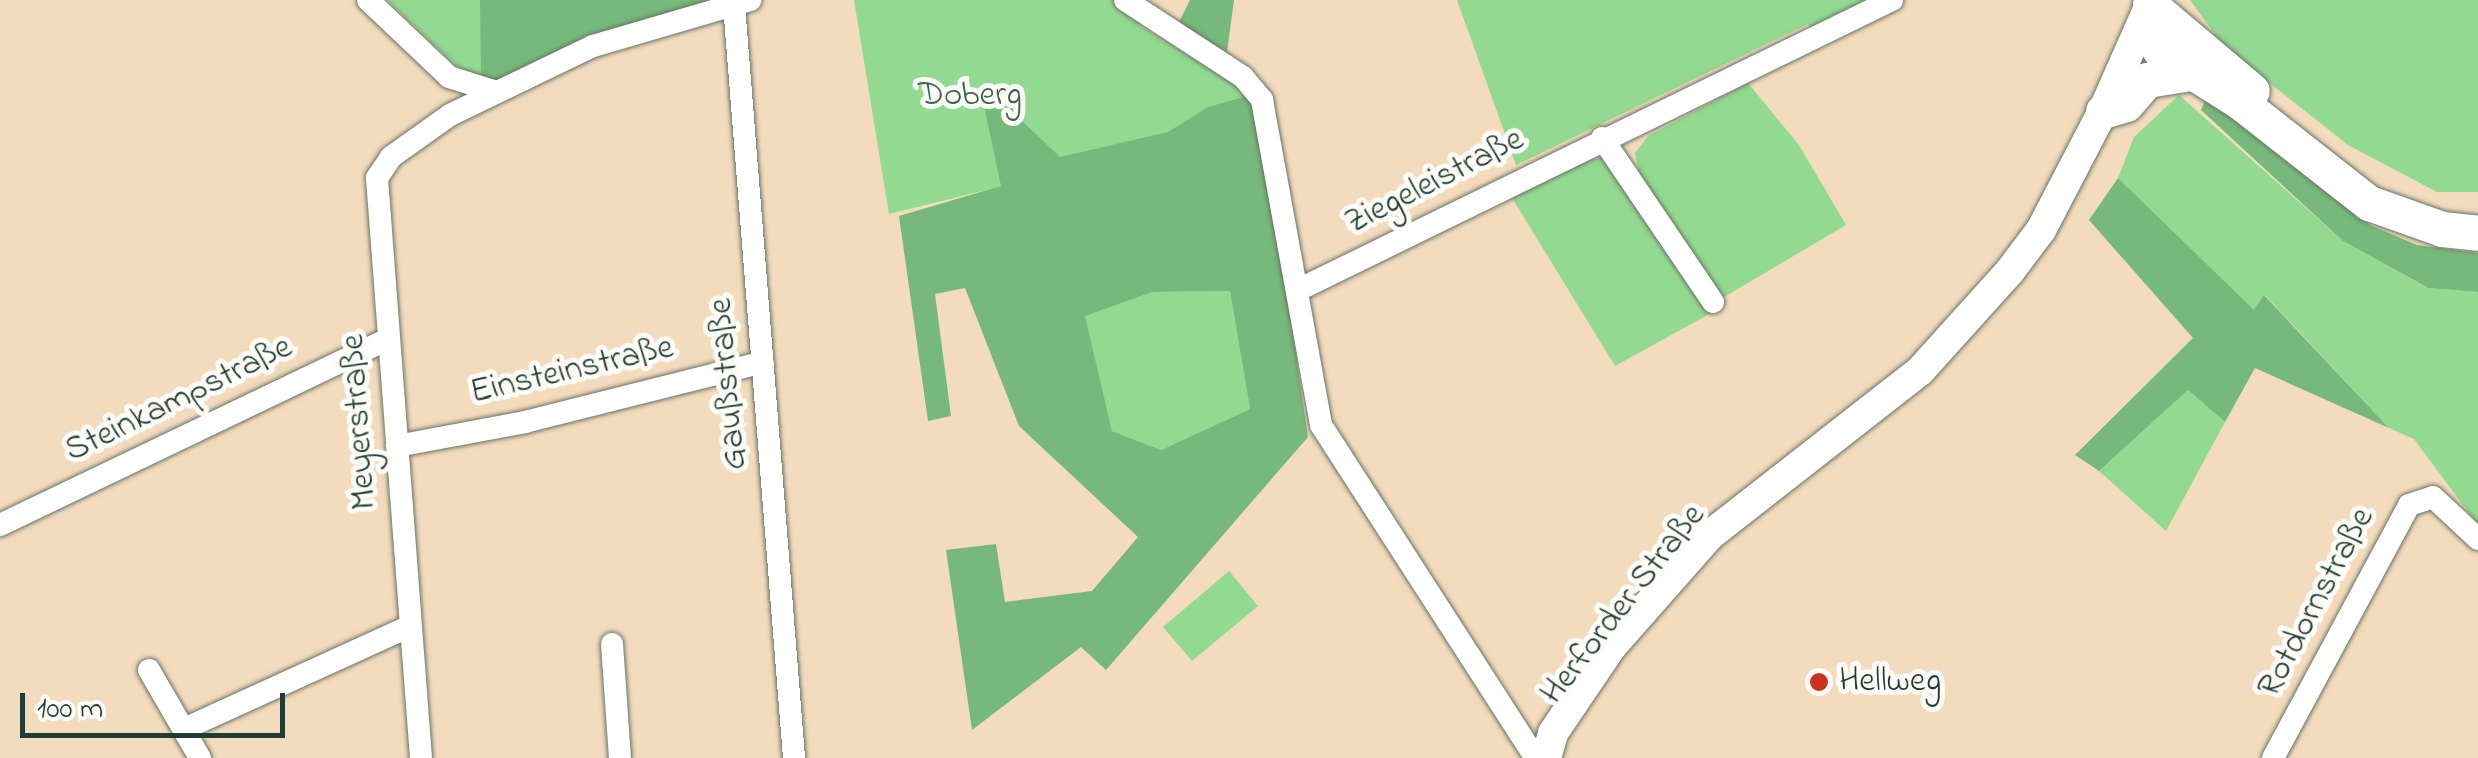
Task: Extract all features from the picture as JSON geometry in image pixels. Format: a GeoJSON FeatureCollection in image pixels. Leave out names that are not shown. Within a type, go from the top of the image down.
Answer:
{"type":"FeatureCollection","features":[{"type":"Feature","properties":{"kind":"highway"},"geometry":{"type":"LineString","coordinates":[[2150,2],[2152,37],[2190,73],[2240,102],[2369,204],[2442,230],[2478,233]]}},
{"type":"Feature","properties":{"kind":"highway"},"geometry":{"type":"LineString","coordinates":[[2150,2],[2376,193],[2445,218],[2478,216]]}},
{"type":"Feature","properties":{"kind":"highway"},"geometry":{"type":"LineString","coordinates":[[2103,112],[2126,104],[2147,80],[2190,73]]}},
{"type":"Feature","properties":{"kind":"main road","name":"Herforder Straße"},"geometry":{"type":"LineString","coordinates":[[1548,758],[1648,626],[1756,499],[1920,371],[2010,271],[2040,230],[2103,112],[2150,2]]}},
{"type":"Feature","properties":{"kind":"street"},"geometry":{"type":"LineString","coordinates":[[368,0],[449,77],[497,92]]}},
{"type":"Feature","properties":{"kind":"street"},"geometry":{"type":"LineString","coordinates":[[1125,0],[1243,77],[1262,100],[1300,289],[1321,424],[1536,758]]}},
{"type":"Feature","properties":{"kind":"street","name":"Ziegeleistraße"},"geometry":{"type":"LineString","coordinates":[[1300,289],[1602,138],[1892,0]]}},
{"type":"Feature","properties":{"kind":"street","name":"Meyerstraße"},"geometry":{"type":"LineString","coordinates":[[421,758],[377,178],[391,157],[450,115],[497,92],[630,32],[742,2]]}},
{"type":"Feature","properties":{"kind":"street","name":"Gaußstraße"},"geometry":{"type":"LineString","coordinates":[[742,2],[763,362],[794,758]]}},
{"type":"Feature","properties":{"kind":"street"},"geometry":{"type":"LineString","coordinates":[[449,77],[450,115]]}},
{"type":"Feature","properties":{"kind":"street"},"geometry":{"type":"LineString","coordinates":[[1602,138],[1713,302]]}},
{"type":"Feature","properties":{"kind":"street","name":"Steinkampstraße"},"geometry":{"type":"LineString","coordinates":[[0,525],[388,339]]}},
{"type":"Feature","properties":{"kind":"street","name":"Einsteinstraße"},"geometry":{"type":"LineString","coordinates":[[397,446],[525,422],[763,362]]}},
{"type":"Feature","properties":{"kind":"street","name":"Rotdornstraße"},"geometry":{"type":"LineString","coordinates":[[2273,758],[2410,505],[2433,498],[2478,539]]}},
{"type":"Feature","properties":{"kind":"street"},"geometry":{"type":"LineString","coordinates":[[184,729],[410,626]]}},
{"type":"Feature","properties":{"kind":"street"},"geometry":{"type":"LineString","coordinates":[[612,644],[620,758]]}},
{"type":"Feature","properties":{"kind":"street"},"geometry":{"type":"LineString","coordinates":[[149,670],[200,758]]}},
{"type":"Feature","properties":{"kind":"green space"},"geometry":{"type":"Polygon","coordinates":[[[387,0],[704,0],[481,77],[456,66],[387,0]]]}},
{"type":"Feature","properties":{"kind":"green space"},"geometry":{"type":"Polygon","coordinates":[[[480,0],[735,0],[494,81],[481,77],[480,0]]]}},
{"type":"Feature","properties":{"kind":"green space","name":"Doberg"},"geometry":{"type":"Polygon","coordinates":[[[854,0],[1144,0],[1140,26],[1241,87],[1258,123],[889,214],[854,0]]]}},
{"type":"Feature","properties":{"kind":"green space"},"geometry":{"type":"Polygon","coordinates":[[[1190,0],[1234,0],[1227,52],[1178,24],[1190,0]]]}},
{"type":"Feature","properties":{"kind":"green space"},"geometry":{"type":"Polygon","coordinates":[[[1457,0],[1866,3],[1811,29],[1808,24],[1516,165],[1457,0]]]}},
{"type":"Feature","properties":{"kind":"green space"},"geometry":{"type":"Polygon","coordinates":[[[2190,0],[2478,0],[2478,192],[2437,192],[2348,145],[2224,47],[2190,0]]]}},
{"type":"Feature","properties":{"kind":"green space"},"geometry":{"type":"Polygon","coordinates":[[[1748,83],[1799,145],[1846,225],[1719,300],[1639,174],[1635,153],[1648,136],[1748,83]]]}},
{"type":"Feature","properties":{"kind":"green space"},"geometry":{"type":"Polygon","coordinates":[[[980,87],[1011,96],[1018,117],[1060,157],[1168,132],[1208,107],[1247,96],[1261,116],[1308,437],[1106,670],[1081,647],[972,730],[946,550],[996,544],[1005,602],[1092,591],[1138,537],[1019,426],[965,288],[935,294],[951,416],[928,421],[899,216],[1001,186],[980,87]],[[1230,291],[1153,292],[1085,316],[1112,431],[1161,450],[1250,409],[1230,291]]]}},
{"type":"Feature","properties":{"kind":"green space"},"geometry":{"type":"Polygon","coordinates":[[[2179,95],[2343,241],[2427,288],[2478,292],[2478,525],[2414,439],[2389,428],[2265,295],[2254,311],[2118,178],[2134,137],[2179,95]]]}},
{"type":"Feature","properties":{"kind":"green space"},"geometry":{"type":"Polygon","coordinates":[[[2207,96],[2370,225],[2417,245],[2478,253],[2478,292],[2428,288],[2343,241],[2201,110],[2207,96]]]}},
{"type":"Feature","properties":{"kind":"green space"},"geometry":{"type":"Polygon","coordinates":[[[1606,157],[1713,312],[1615,366],[1509,193],[1577,162],[1606,157]]]}},
{"type":"Feature","properties":{"kind":"green space"},"geometry":{"type":"Polygon","coordinates":[[[2118,178],[2254,310],[2264,295],[2389,428],[2255,368],[2225,422],[2188,390],[2099,471],[2075,455],[2193,338],[2089,220],[2118,178]]]}},
{"type":"Feature","properties":{"kind":"green space"},"geometry":{"type":"Polygon","coordinates":[[[1230,291],[1250,409],[1161,450],[1112,431],[1084,316],[1153,292],[1230,291]]]}},
{"type":"Feature","properties":{"kind":"green space"},"geometry":{"type":"Polygon","coordinates":[[[2188,390],[2225,422],[2166,531],[2099,471],[2188,390]]]}},
{"type":"Feature","properties":{"kind":"green space"},"geometry":{"type":"Polygon","coordinates":[[[1229,571],[1258,606],[1192,661],[1163,627],[1229,571]]]}},
{"type":"Feature","properties":{"kind":"place","name":"Hellweg"},"geometry":{"type":"Point","coordinates":[1819,682]}}]}
